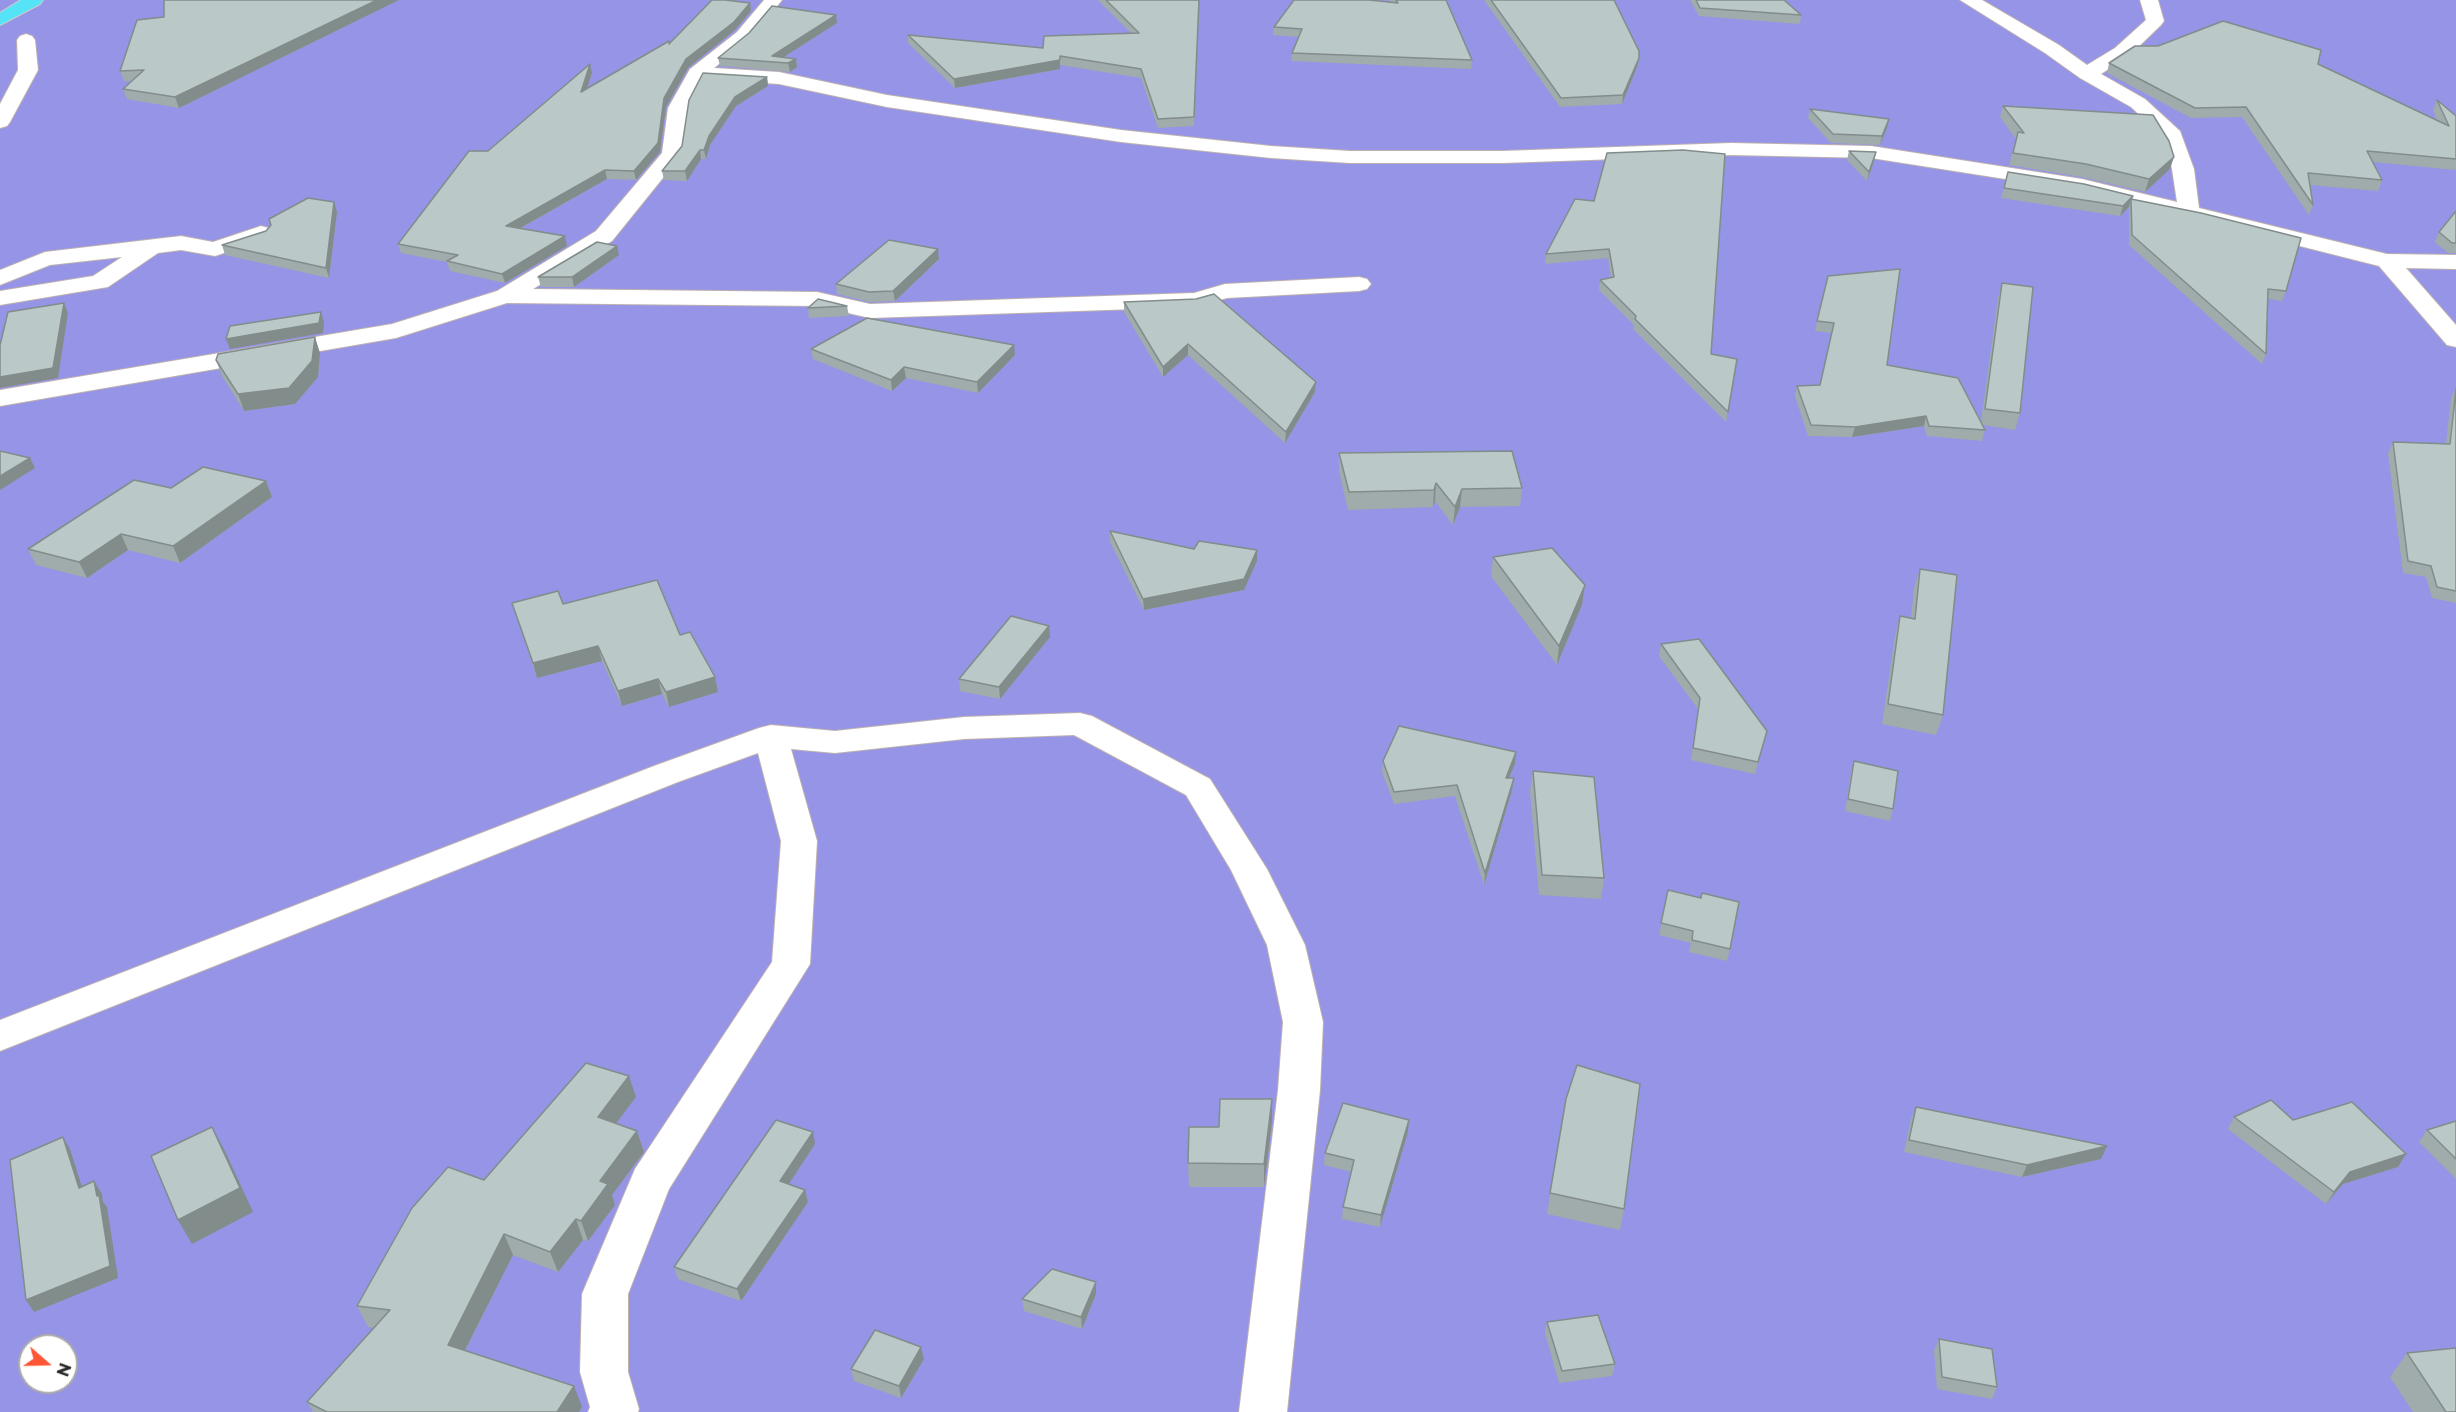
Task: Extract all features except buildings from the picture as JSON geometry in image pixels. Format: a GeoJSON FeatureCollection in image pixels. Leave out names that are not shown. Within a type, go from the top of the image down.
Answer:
{"type":"FeatureCollection","features":[{"type":"Feature","properties":{"kind":"main road"},"geometry":{"type":"LineString","coordinates":[[0,20],[34,0]]}},
{"type":"Feature","properties":{"kind":"street"},"geometry":{"type":"LineString","coordinates":[[0,398],[396,331],[506,296],[604,236],[672,154],[678,108],[697,73],[743,36],[773,0]]}},
{"type":"Feature","properties":{"kind":"street"},"geometry":{"type":"LineString","coordinates":[[1969,0],[2052,49],[2087,75],[2138,103],[2173,135],[2183,169],[2189,212]]}},
{"type":"Feature","properties":{"kind":"street"},"geometry":{"type":"LineString","coordinates":[[2087,75],[2122,52],[2155,21],[2149,0]]}},
{"type":"Feature","properties":{"kind":"street"},"geometry":{"type":"LineString","coordinates":[[0,122],[28,70],[26,40]]}},
{"type":"Feature","properties":{"kind":"street"},"geometry":{"type":"LineString","coordinates":[[697,73],[779,78],[887,101],[1122,136],[1271,152],[1350,157],[1503,158],[1731,149],[1871,152],[2082,185],[2387,261],[2456,262]]}},
{"type":"Feature","properties":{"kind":"street"},"geometry":{"type":"LineString","coordinates":[[0,278],[45,259],[181,243],[215,249],[261,232]]}},
{"type":"Feature","properties":{"kind":"street"},"geometry":{"type":"LineString","coordinates":[[0,298],[100,282],[153,246]]}},
{"type":"Feature","properties":{"kind":"street"},"geometry":{"type":"LineString","coordinates":[[2387,261],[2456,340]]}},
{"type":"Feature","properties":{"kind":"street"},"geometry":{"type":"LineString","coordinates":[[506,296],[817,299],[870,312],[1196,300],[1226,291],[1359,284]]}},
{"type":"Feature","properties":{"kind":"street"},"geometry":{"type":"LineString","coordinates":[[0,1036],[666,774],[771,736],[835,742],[964,728],[1080,724],[1198,787],[1249,869],[1286,945],[1304,1022],[1299,1090],[1263,1412]]}},
{"type":"Feature","properties":{"kind":"street"},"geometry":{"type":"LineString","coordinates":[[612,1412],[615,1409],[604,1372],[605,1294],[650,1182],[791,963],[799,841],[771,736]]}},
{"type":"Feature","properties":{"kind":"shaded area"},"geometry":{"type":"Polygon","coordinates":[[[0,0],[2456,0],[2456,1412],[0,1412],[0,0]]]}}]}
